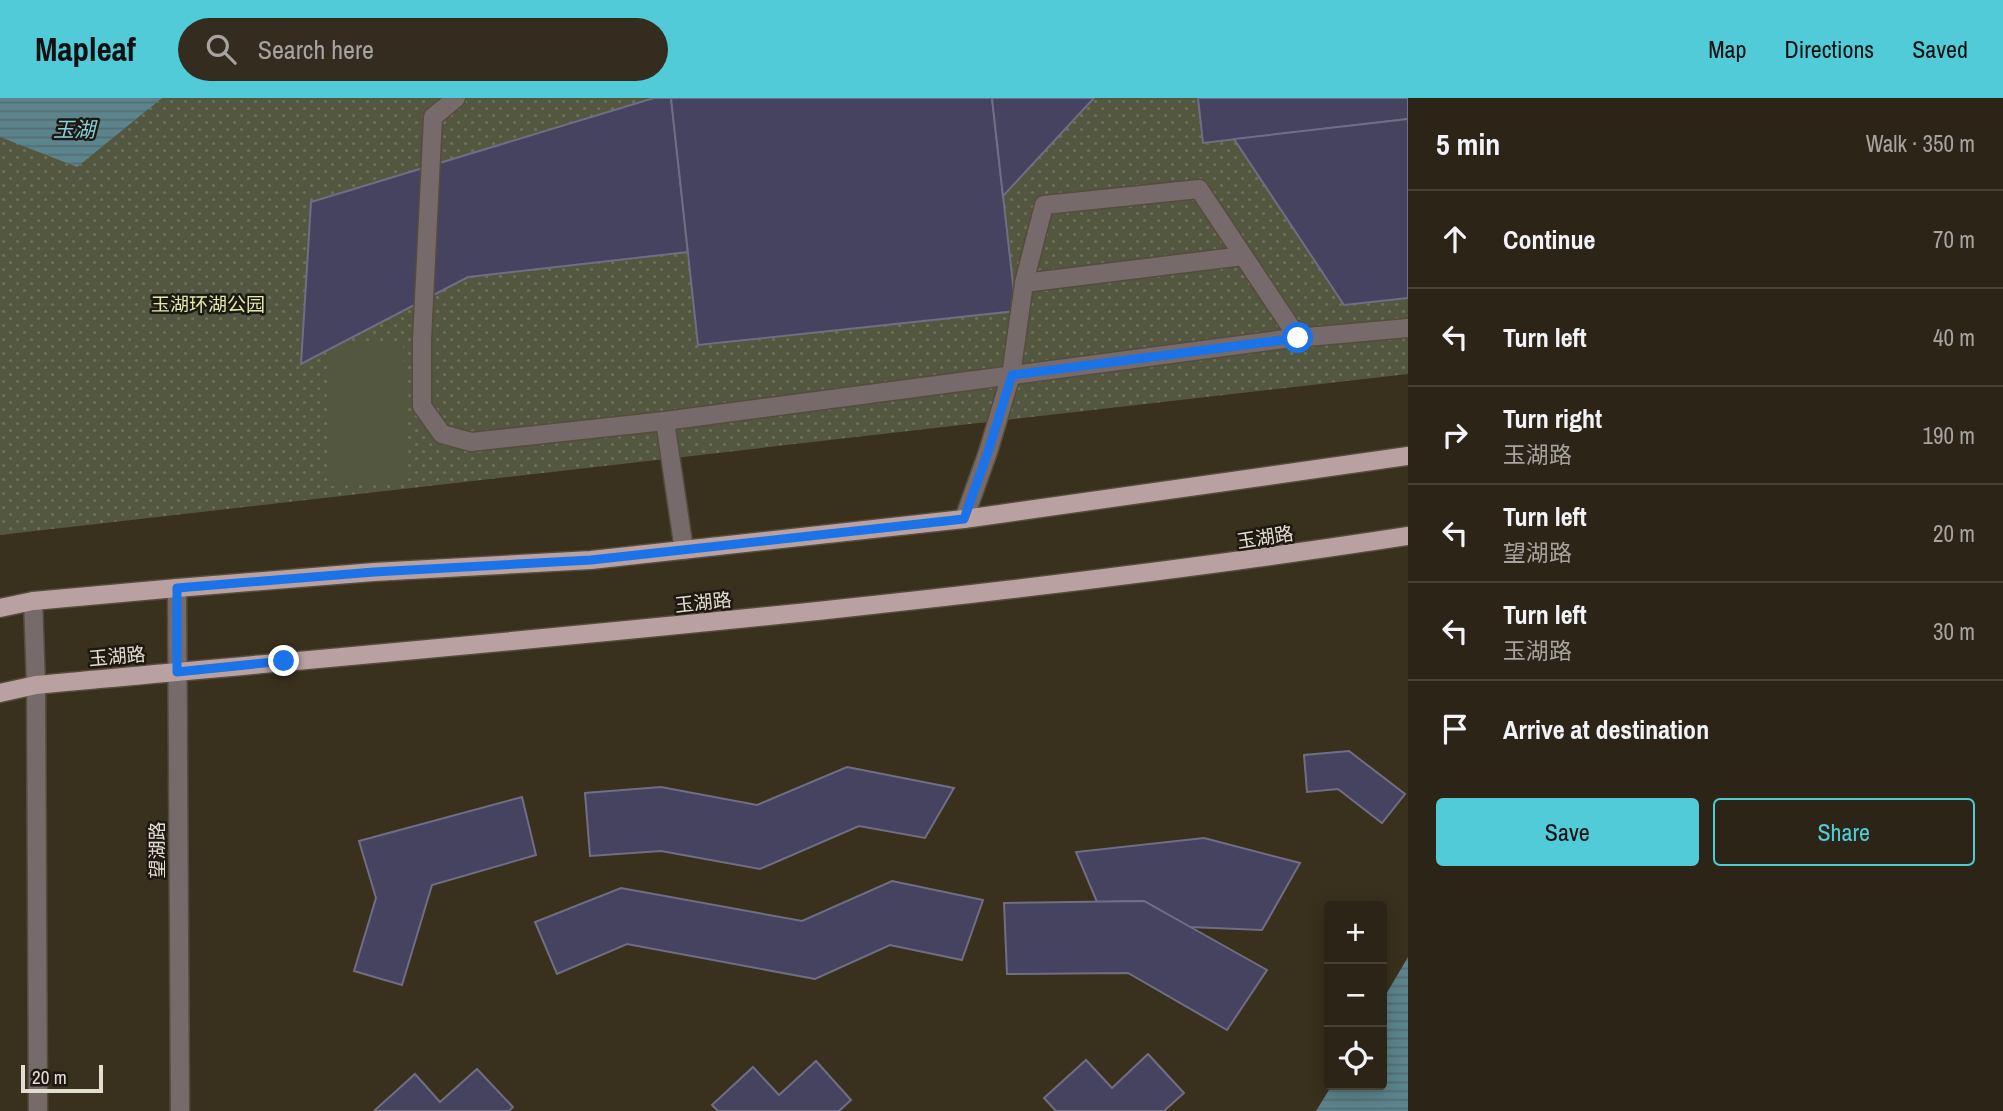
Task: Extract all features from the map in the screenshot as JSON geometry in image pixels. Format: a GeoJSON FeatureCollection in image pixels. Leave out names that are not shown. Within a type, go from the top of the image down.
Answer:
{"type":"FeatureCollection","features":[{"type":"Feature","properties":{"kind":"main road"},"geometry":{"type":"LineString","coordinates":[[0,608],[33,601],[177,588],[374,572],[591,560],[684,550],[964,519],[1408,456]]}},
{"type":"Feature","properties":{"kind":"main road","name":"玉湖路"},"geometry":{"type":"LineString","coordinates":[[0,693],[36,685],[561,637],[929,599],[1250,561],[1408,536]]}},
{"type":"Feature","properties":{"kind":"street"},"geometry":{"type":"LineString","coordinates":[[456,98],[433,117],[422,340],[422,406],[442,434],[471,442],[665,421],[1298,338],[1408,328]]}},
{"type":"Feature","properties":{"kind":"street"},"geometry":{"type":"LineString","coordinates":[[964,519],[1012,375],[1024,283],[1044,205],[1199,189],[1298,338]]}},
{"type":"Feature","properties":{"kind":"street"},"geometry":{"type":"LineString","coordinates":[[1024,283],[1243,256]]}},
{"type":"Feature","properties":{"kind":"street"},"geometry":{"type":"LineString","coordinates":[[665,421],[684,550]]}},
{"type":"Feature","properties":{"kind":"street","name":"望湖路"},"geometry":{"type":"LineString","coordinates":[[177,588],[180,1111]]}},
{"type":"Feature","properties":{"kind":"street"},"geometry":{"type":"LineString","coordinates":[[33,601],[36,685],[38,1111]]}},
{"type":"Feature","properties":{"kind":"green space","name":"玉湖环湖公园"},"geometry":{"type":"Polygon","coordinates":[[[0,98],[1408,98],[1408,374],[0,535],[0,98]]]}},
{"type":"Feature","properties":{"kind":"green space"},"geometry":{"type":"Polygon","coordinates":[[[403,341],[407,483],[331,486],[326,343],[403,341]]]}},
{"type":"Feature","properties":{"kind":"water","name":"玉湖"},"geometry":{"type":"Polygon","coordinates":[[[0,98],[162,98],[77,167],[0,137],[0,98]]]}},
{"type":"Feature","properties":{"kind":"water"},"geometry":{"type":"Polygon","coordinates":[[[1408,957],[1408,1111],[1316,1111],[1329,1090],[1387,1090],[1387,993],[1408,957]]]}},
{"type":"Feature","properties":{"kind":"building"},"geometry":{"type":"Polygon","coordinates":[[[654,98],[671,98],[688,252],[468,277],[301,364],[311,202],[654,98]]]}},
{"type":"Feature","properties":{"kind":"building"},"geometry":{"type":"Polygon","coordinates":[[[671,98],[992,98],[1016,311],[698,345],[671,98]]]}},
{"type":"Feature","properties":{"kind":"building"},"geometry":{"type":"Polygon","coordinates":[[[992,98],[1094,98],[1003,196],[992,98]]]}},
{"type":"Feature","properties":{"kind":"building"},"geometry":{"type":"Polygon","coordinates":[[[1198,98],[1408,98],[1408,119],[1203,143],[1198,98]]]}},
{"type":"Feature","properties":{"kind":"building"},"geometry":{"type":"Polygon","coordinates":[[[1408,119],[1408,298],[1344,305],[1234,139],[1408,119]]]}},
{"type":"Feature","properties":{"kind":"building"},"geometry":{"type":"Polygon","coordinates":[[[1349,751],[1405,794],[1382,823],[1338,789],[1307,792],[1304,755],[1349,751]]]}},
{"type":"Feature","properties":{"kind":"building"},"geometry":{"type":"Polygon","coordinates":[[[847,767],[954,788],[925,838],[859,826],[760,869],[661,851],[590,856],[585,793],[661,787],[757,805],[847,767]]]}},
{"type":"Feature","properties":{"kind":"building"},"geometry":{"type":"Polygon","coordinates":[[[522,797],[536,855],[432,885],[402,985],[354,971],[376,898],[359,841],[522,797]]]}},
{"type":"Feature","properties":{"kind":"building"},"geometry":{"type":"Polygon","coordinates":[[[1204,838],[1300,863],[1262,930],[1190,927],[1144,901],[1097,902],[1076,852],[1204,838]]]}},
{"type":"Feature","properties":{"kind":"building"},"geometry":{"type":"Polygon","coordinates":[[[892,881],[983,900],[962,960],[890,945],[815,979],[627,944],[557,974],[535,922],[621,888],[802,921],[892,881]]]}},
{"type":"Feature","properties":{"kind":"building"},"geometry":{"type":"Polygon","coordinates":[[[1144,901],[1267,970],[1227,1030],[1128,973],[1007,974],[1004,903],[1144,901]]]}},
{"type":"Feature","properties":{"kind":"building"},"geometry":{"type":"Polygon","coordinates":[[[1148,1054],[1184,1093],[1164,1111],[1056,1111],[1044,1098],[1086,1060],[1112,1088],[1148,1054]]]}},
{"type":"Feature","properties":{"kind":"building"},"geometry":{"type":"Polygon","coordinates":[[[816,1061],[851,1100],[839,1111],[718,1111],[712,1105],[753,1067],[779,1095],[816,1061]]]}},
{"type":"Feature","properties":{"kind":"building"},"geometry":{"type":"Polygon","coordinates":[[[477,1069],[513,1107],[509,1111],[374,1111],[415,1074],[440,1102],[477,1069]]]}},
{"type":"Feature","properties":{"kind":"route"},"geometry":{"type":"LineString","coordinates":[[284,661],[177,672],[177,588],[374,572],[591,560],[964,519],[1012,375],[1298,338]]}}]}
